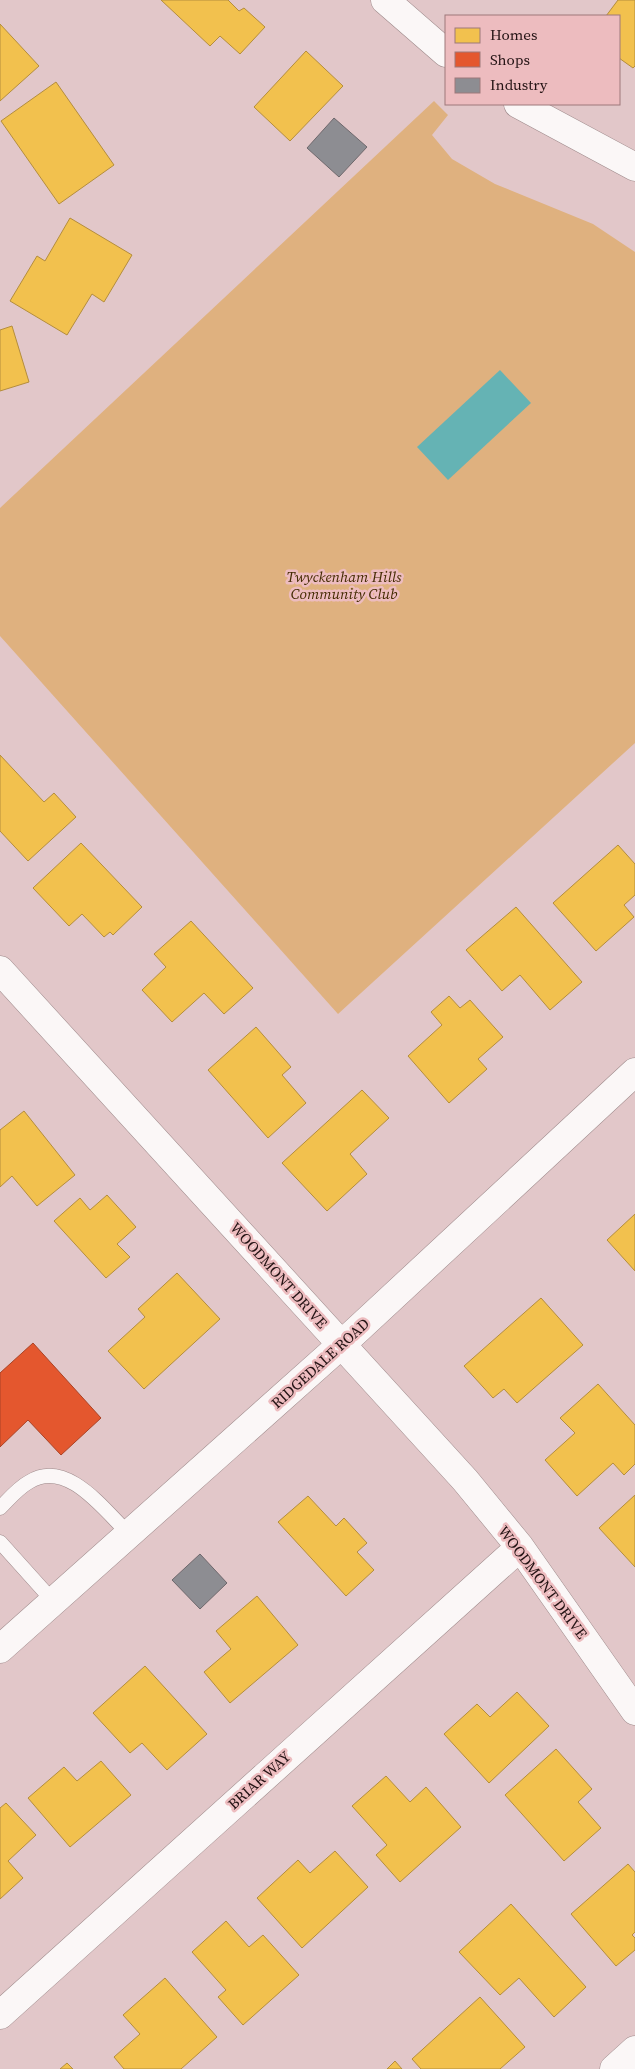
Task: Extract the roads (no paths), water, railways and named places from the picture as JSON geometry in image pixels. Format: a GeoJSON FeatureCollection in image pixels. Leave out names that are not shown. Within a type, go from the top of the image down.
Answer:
{"type":"FeatureCollection","features":[{"type":"Feature","properties":{"kind":"street"},"geometry":{"type":"LineString","coordinates":[[385,0],[445,52]]}},
{"type":"Feature","properties":{"kind":"street"},"geometry":{"type":"LineString","coordinates":[[520,105],[635,167]]}},
{"type":"Feature","properties":{"kind":"street","name":"WOODMONT DRIVE"},"geometry":{"type":"LineString","coordinates":[[0,970],[465,1480],[520,1547],[635,1711]]}},
{"type":"Feature","properties":{"kind":"street","name":"RIDGEDALE ROAD"},"geometry":{"type":"LineString","coordinates":[[0,1649],[342,1344],[635,1072]]}},
{"type":"Feature","properties":{"kind":"street","name":"BRIAR WAY"},"geometry":{"type":"LineString","coordinates":[[0,2015],[520,1547]]}},
{"type":"Feature","properties":{"kind":"street"},"geometry":{"type":"LineString","coordinates":[[614,2069],[635,2050]]}},
{"type":"Feature","properties":{"kind":"lane"},"geometry":{"type":"LineString","coordinates":[[0,1508],[28,1482],[56,1476],[76,1485],[129,1534]]}},
{"type":"Feature","properties":{"kind":"lane"},"geometry":{"type":"LineString","coordinates":[[0,1542],[53,1602]]}},
{"type":"Feature","properties":{"kind":"water"},"geometry":{"type":"Polygon","coordinates":[[[500,370],[531,403],[448,480],[417,447],[500,370]]]}},
{"type":"Feature","properties":{"kind":"park label","name":"Twyckenham Hills Community Club"},"geometry":{"type":"Point","coordinates":[344,584]}}]}
